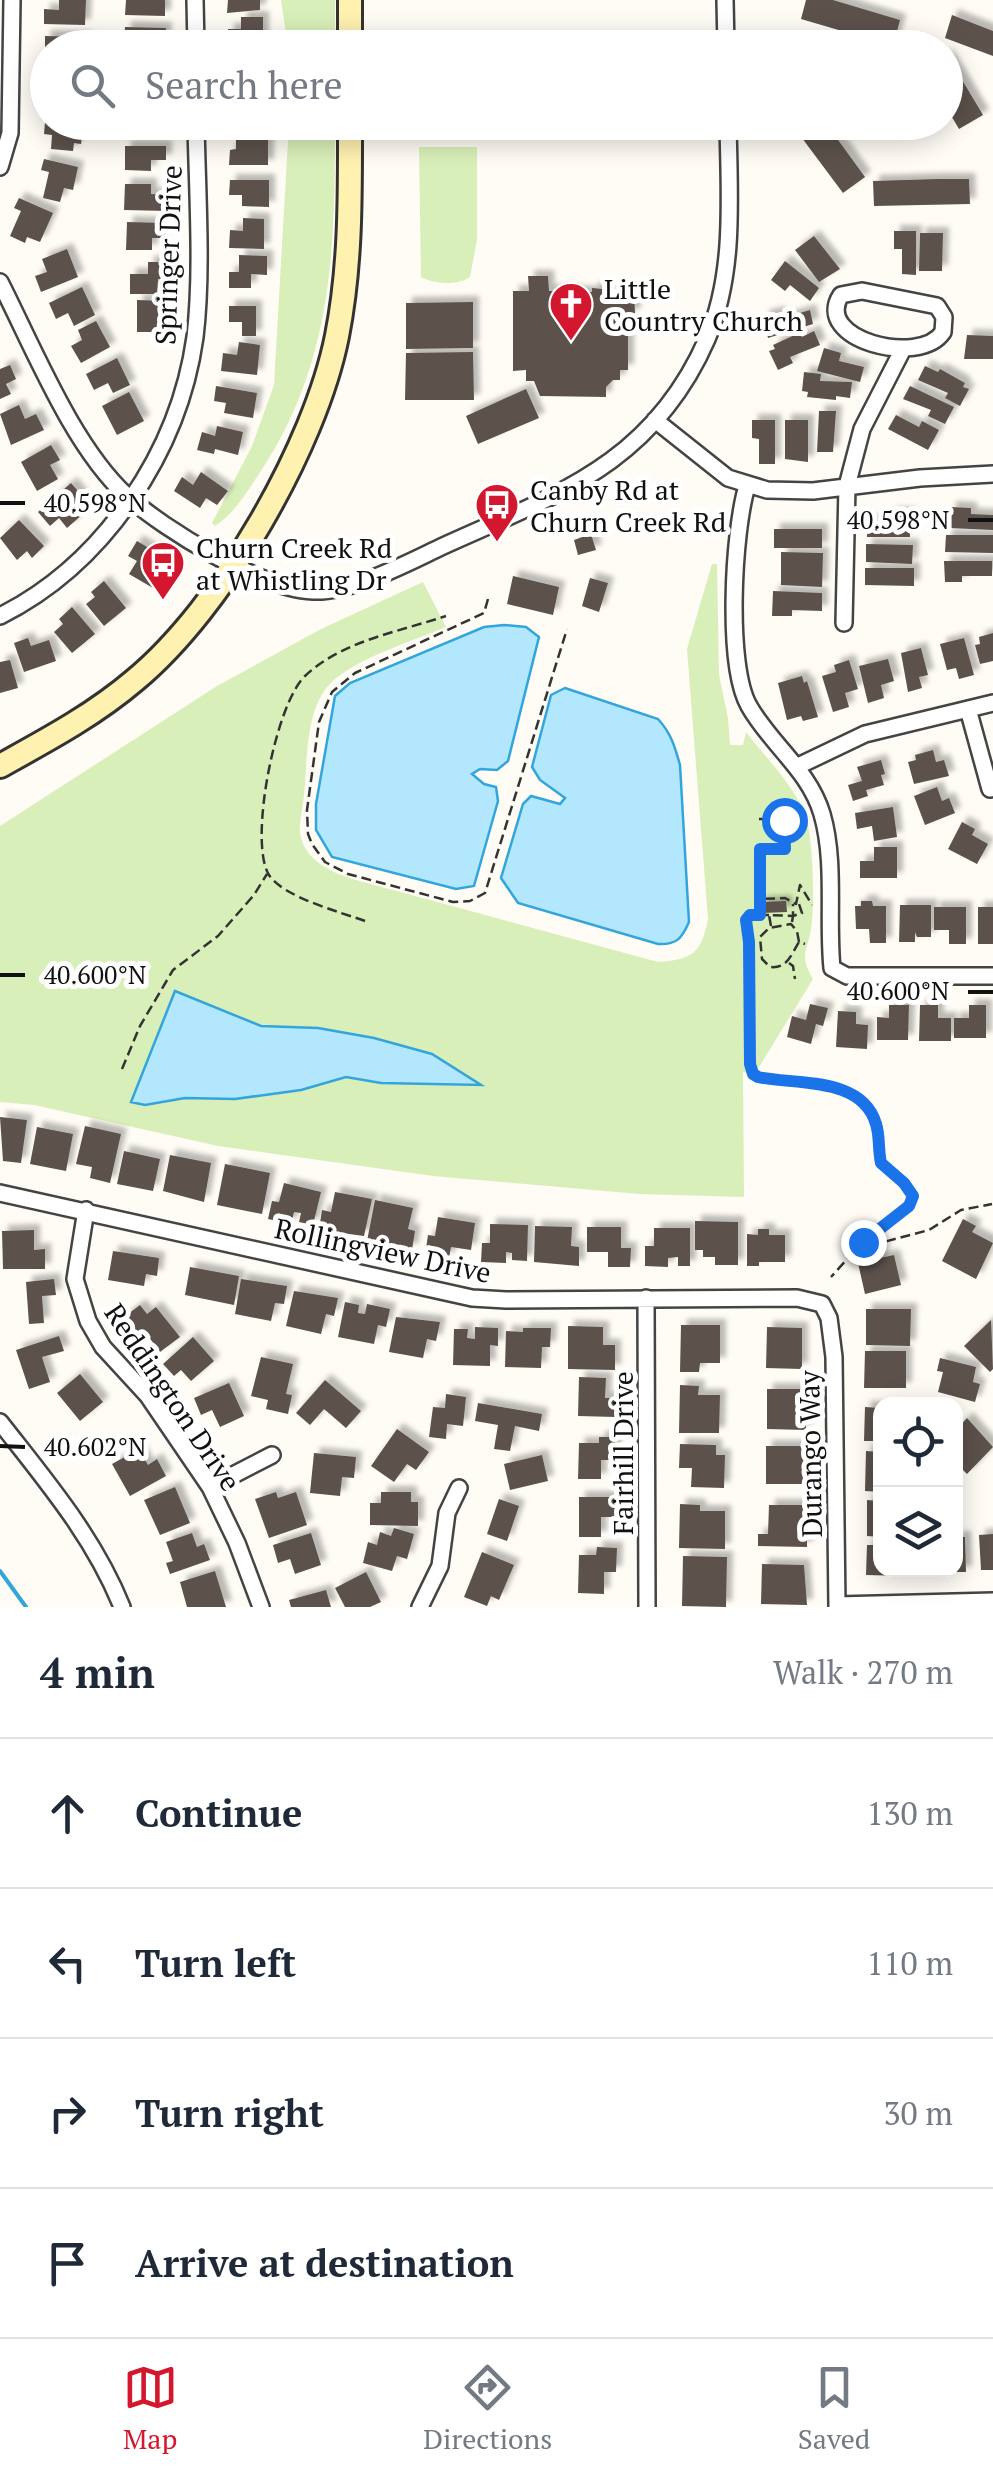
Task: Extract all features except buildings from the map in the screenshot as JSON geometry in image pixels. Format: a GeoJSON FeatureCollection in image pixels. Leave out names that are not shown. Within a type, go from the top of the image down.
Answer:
{"type":"FeatureCollection","features":[{"type":"Feature","properties":{"kind":"main road"},"geometry":{"type":"LineString","coordinates":[[350,0],[350,30]]}},
{"type":"Feature","properties":{"kind":"main road"},"geometry":{"type":"LineString","coordinates":[[0,766],[88,716],[136,679],[186,629],[233,564],[301,442],[333,354],[348,262],[350,140]]}},
{"type":"Feature","properties":{"kind":"street"},"geometry":{"type":"LineString","coordinates":[[0,168],[10,133],[12,0]]}},
{"type":"Feature","properties":{"kind":"street"},"geometry":{"type":"LineString","coordinates":[[195,0],[196,30]]}},
{"type":"Feature","properties":{"kind":"street"},"geometry":{"type":"LineString","coordinates":[[725,0],[726,30]]}},
{"type":"Feature","properties":{"kind":"street","name":"Springer Drive"},"geometry":{"type":"LineString","coordinates":[[0,616],[41,592],[90,550],[130,499],[168,432],[193,349],[197,309],[196,140]]}},
{"type":"Feature","properties":{"kind":"street"},"geometry":{"type":"LineString","coordinates":[[0,282],[93,460],[130,499],[198,546],[233,564],[298,590],[336,589],[420,557],[575,486],[620,455],[655,420],[693,366],[721,294],[728,244],[728,140]]}},
{"type":"Feature","properties":{"kind":"street"},"geometry":{"type":"LineString","coordinates":[[862,291],[937,306],[945,324],[940,338],[927,346],[903,349],[848,332],[834,312],[841,296],[862,291]]}},
{"type":"Feature","properties":{"kind":"street"},"geometry":{"type":"LineString","coordinates":[[844,623],[847,486],[862,429],[903,349]]}},
{"type":"Feature","properties":{"kind":"street"},"geometry":{"type":"LineString","coordinates":[[655,420],[706,463],[747,486],[784,492],[993,474]]}},
{"type":"Feature","properties":{"kind":"street"},"geometry":{"type":"LineString","coordinates":[[747,486],[738,537],[738,682],[750,707],[814,794],[825,828],[834,972],[847,976],[993,976]]}},
{"type":"Feature","properties":{"kind":"street"},"geometry":{"type":"LineString","coordinates":[[796,766],[866,734],[993,703]]}},
{"type":"Feature","properties":{"kind":"street"},"geometry":{"type":"LineString","coordinates":[[968,710],[990,789]]}},
{"type":"Feature","properties":{"kind":"street","name":"Rollingview Drive"},"geometry":{"type":"LineString","coordinates":[[0,1193],[472,1298],[798,1298],[822,1304]]}},
{"type":"Feature","properties":{"kind":"street","name":"Reddington Drive"},"geometry":{"type":"LineString","coordinates":[[86,1210],[75,1278],[88,1321],[103,1346],[148,1396],[210,1487],[261,1607]]}},
{"type":"Feature","properties":{"kind":"street","name":"Fairhill Drive"},"geometry":{"type":"LineString","coordinates":[[646,1298],[647,1607]]}},
{"type":"Feature","properties":{"kind":"street","name":"Durango Way"},"geometry":{"type":"LineString","coordinates":[[822,1304],[830,1318],[834,1357],[837,1606]]}},
{"type":"Feature","properties":{"kind":"street"},"geometry":{"type":"LineString","coordinates":[[0,1422],[73,1515],[122,1607]]}},
{"type":"Feature","properties":{"kind":"street"},"geometry":{"type":"LineString","coordinates":[[210,1487],[272,1455]]}},
{"type":"Feature","properties":{"kind":"street"},"geometry":{"type":"LineString","coordinates":[[420,1607],[440,1566],[447,1513],[459,1488]]}},
{"type":"Feature","properties":{"kind":"street"},"geometry":{"type":"LineString","coordinates":[[837,1606],[993,1601]]}},
{"type":"Feature","properties":{"kind":"path"},"geometry":{"type":"LineString","coordinates":[[488,599],[484,613],[355,673],[338,685],[327,700],[316,736],[306,824],[317,854],[335,868],[453,902],[485,894],[567,629]]}},
{"type":"Feature","properties":{"kind":"path"},"geometry":{"type":"LineString","coordinates":[[365,921],[294,894],[279,886],[268,873],[263,827],[278,728],[299,682],[336,654],[446,616]]}},
{"type":"Feature","properties":{"kind":"path"},"geometry":{"type":"LineString","coordinates":[[759,820],[784,820],[785,849],[760,849],[760,915]]}},
{"type":"Feature","properties":{"kind":"path"},"geometry":{"type":"LineString","coordinates":[[122,1070],[140,1026],[173,970],[218,936],[268,873]]}},
{"type":"Feature","properties":{"kind":"path"},"geometry":{"type":"LineString","coordinates":[[798,942],[791,924],[799,886],[812,905]]}},
{"type":"Feature","properties":{"kind":"path"},"geometry":{"type":"LineString","coordinates":[[760,900],[785,898],[802,913],[750,915],[746,920],[749,1055],[753,1074],[832,1086],[864,1105],[875,1120],[883,1168],[904,1183],[913,1196],[909,1206],[855,1250],[831,1277]]}},
{"type":"Feature","properties":{"kind":"path"},"geometry":{"type":"LineString","coordinates":[[769,915],[772,928]]}},
{"type":"Feature","properties":{"kind":"path"},"geometry":{"type":"LineString","coordinates":[[791,924],[772,928],[760,938],[762,959],[775,968],[787,962],[798,942]]}},
{"type":"Feature","properties":{"kind":"path"},"geometry":{"type":"LineString","coordinates":[[798,942],[805,944]]}},
{"type":"Feature","properties":{"kind":"path"},"geometry":{"type":"LineString","coordinates":[[787,962],[793,966],[795,979]]}},
{"type":"Feature","properties":{"kind":"path"},"geometry":{"type":"LineString","coordinates":[[855,1250],[929,1230],[961,1210],[992,1204]]}},
{"type":"Feature","properties":{"kind":"green space"},"geometry":{"type":"Polygon","coordinates":[[[281,0],[335,0],[335,30],[285,30],[281,0]]]}},
{"type":"Feature","properties":{"kind":"green space"},"geometry":{"type":"Polygon","coordinates":[[[288,140],[335,140],[330,261],[316,348],[284,432],[240,502],[215,526],[212,523],[252,446],[274,385],[288,140]]]}},
{"type":"Feature","properties":{"kind":"green space"},"geometry":{"type":"Polygon","coordinates":[[[419,147],[477,147],[477,240],[470,277],[459,282],[421,277],[419,147]]]}},
{"type":"Feature","properties":{"kind":"green space"},"geometry":{"type":"Polygon","coordinates":[[[712,564],[717,564],[719,675],[730,745],[743,745],[746,732],[789,785],[807,821],[812,859],[812,918],[805,959],[813,979],[756,1072],[743,1072],[744,1197],[639,1194],[433,1176],[218,1146],[34,1105],[0,1102],[0,826],[217,686],[321,629],[423,582],[446,627],[347,670],[325,690],[318,703],[309,733],[300,824],[307,851],[329,869],[356,880],[658,962],[694,953],[708,919],[687,649],[712,564]]]}},
{"type":"Feature","properties":{"kind":"water"},"geometry":{"type":"Polygon","coordinates":[[[484,627],[526,627],[539,637],[508,761],[497,770],[480,769],[472,774],[484,784],[496,787],[498,801],[474,886],[456,889],[332,857],[316,830],[316,804],[335,696],[350,683],[484,627]]]}},
{"type":"Feature","properties":{"kind":"water"},"geometry":{"type":"Polygon","coordinates":[[[565,688],[658,719],[672,740],[680,765],[689,922],[674,942],[658,944],[518,903],[501,878],[523,804],[531,796],[560,804],[565,798],[540,780],[532,767],[551,695],[565,688]]]}},
{"type":"Feature","properties":{"kind":"water"},"geometry":{"type":"Polygon","coordinates":[[[175,991],[261,1026],[318,1028],[432,1054],[481,1085],[381,1083],[346,1077],[301,1090],[235,1099],[185,1098],[145,1105],[131,1102],[175,991]]]}},
{"type":"Feature","properties":{"kind":"waterway"},"geometry":{"type":"LineString","coordinates":[[0,1571],[26,1607]]}},
{"type":"Feature","properties":{"kind":"place","name":"Little Country Church"},"geometry":{"type":"Point","coordinates":[571,342]}},
{"type":"Feature","properties":{"kind":"place","name":"Canby Rd at Churn Creek Rd"},"geometry":{"type":"Point","coordinates":[497,543]}},
{"type":"Feature","properties":{"kind":"place","name":"Churn Creek Rd at Whistling Dr"},"geometry":{"type":"Point","coordinates":[163,601]}},
{"type":"Feature","properties":{"kind":"route"},"geometry":{"type":"LineString","coordinates":[[784,820],[785,849],[760,849],[760,915],[750,915],[746,920],[750,1064],[758,1077],[832,1086],[852,1096],[873,1116],[883,1168],[904,1183],[913,1196],[909,1206],[863,1242]]}}]}
